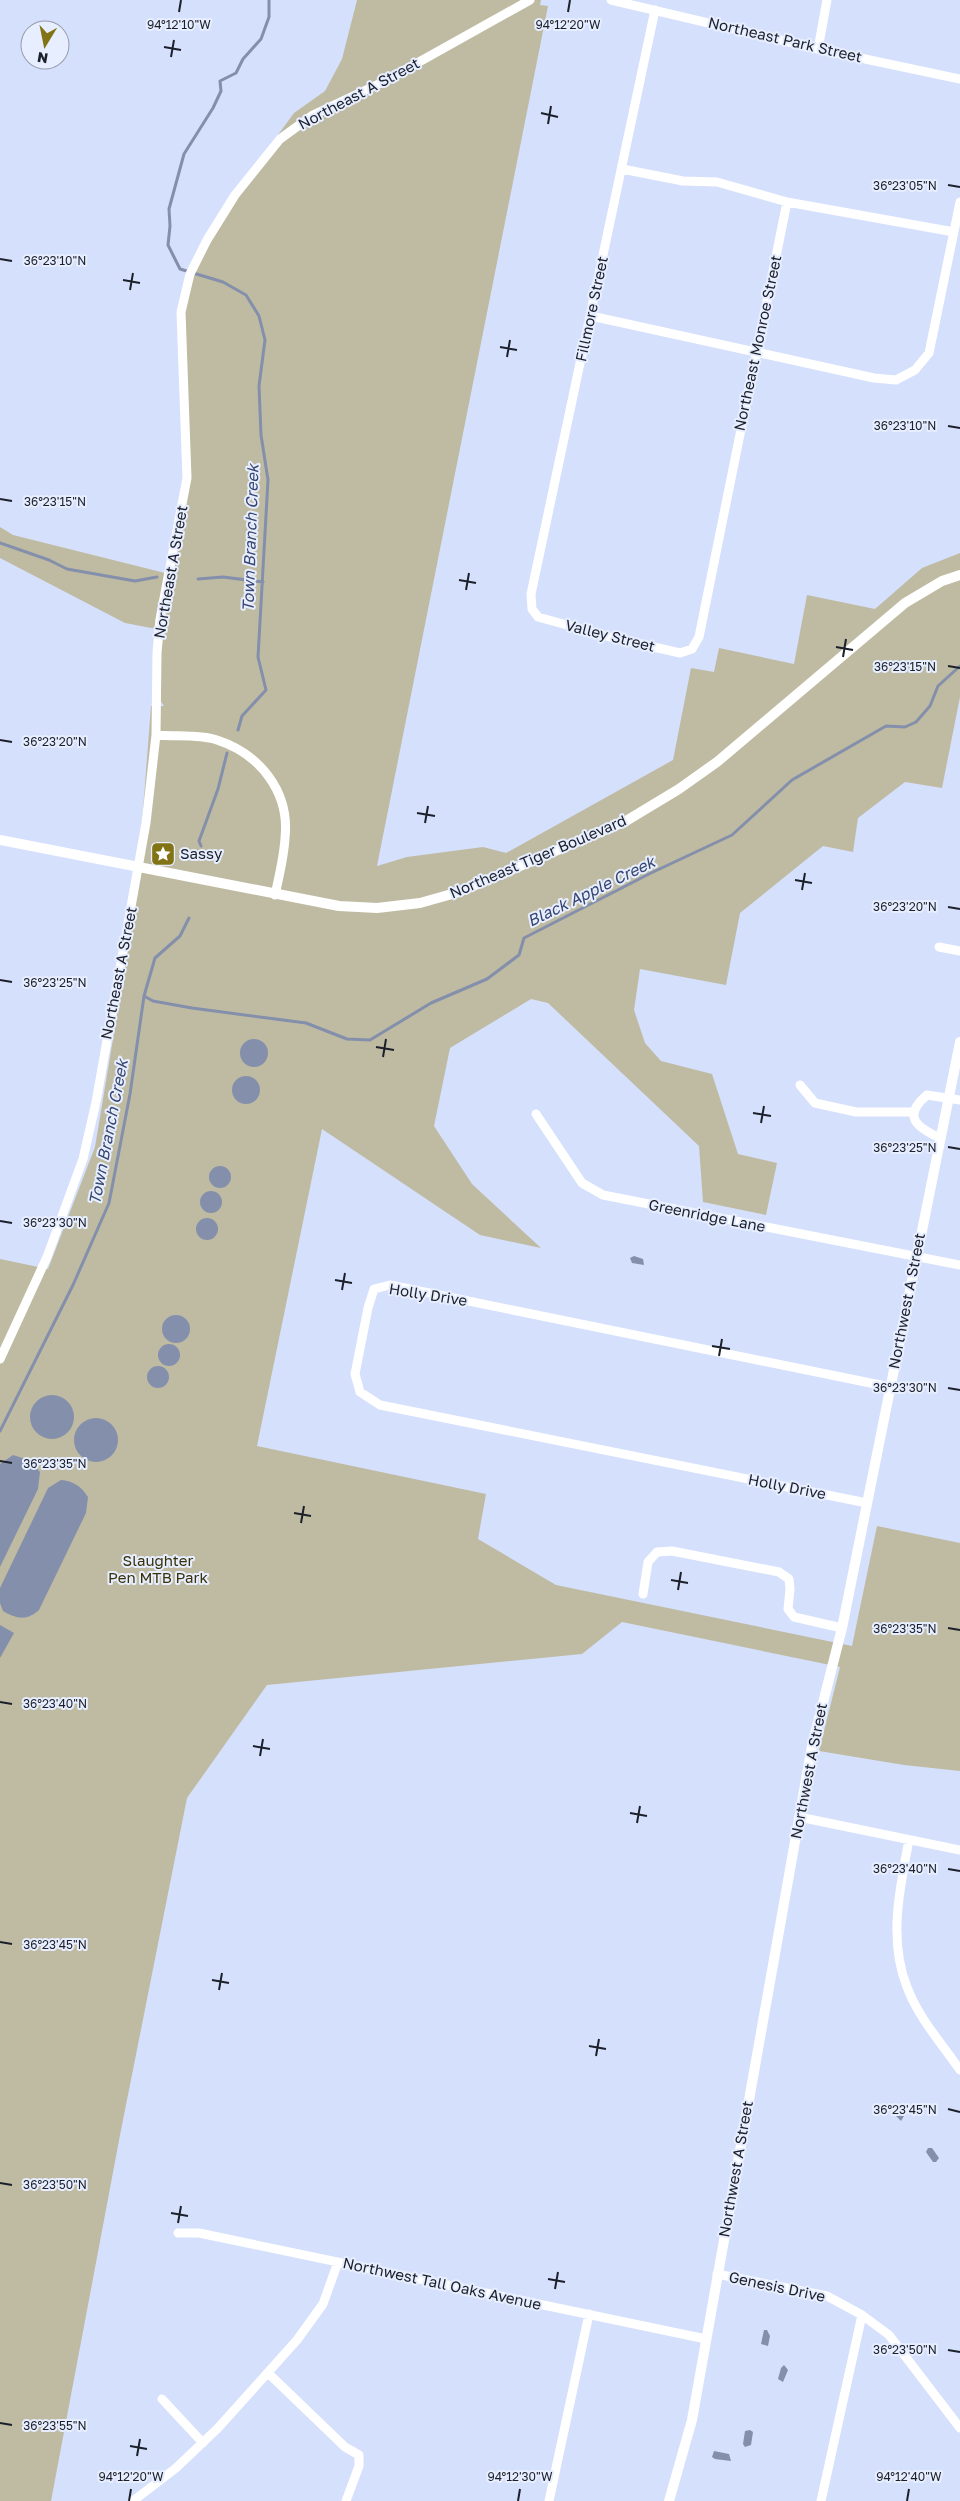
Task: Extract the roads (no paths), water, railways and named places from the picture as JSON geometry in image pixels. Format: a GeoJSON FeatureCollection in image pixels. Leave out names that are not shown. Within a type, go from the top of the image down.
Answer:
{"type":"FeatureCollection","features":[{"type":"Feature","properties":{"kind":"street","name":"Northeast A Street"},"geometry":{"type":"LineString","coordinates":[[0,1359],[47,1257],[83,1159],[96,1102],[146,823],[156,735],[157,653],[160,619],[187,478],[181,312],[190,274],[207,240],[245,182],[280,139],[313,115],[416,65],[462,36],[530,0]]}},
{"type":"Feature","properties":{"kind":"street","name":"Northeast Park Street"},"geometry":{"type":"LineString","coordinates":[[611,0],[818,49],[960,79]]}},
{"type":"Feature","properties":{"kind":"street"},"geometry":{"type":"LineString","coordinates":[[818,49],[827,0]]}},
{"type":"Feature","properties":{"kind":"street","name":"Fillmore Street"},"geometry":{"type":"LineString","coordinates":[[532,609],[531,594],[655,10]]}},
{"type":"Feature","properties":{"kind":"street"},"geometry":{"type":"LineString","coordinates":[[622,169],[683,181],[717,182],[787,202],[954,232]]}},
{"type":"Feature","properties":{"kind":"street","name":"Northeast Monroe Street"},"geometry":{"type":"LineString","coordinates":[[692,649],[699,637],[787,202]]}},
{"type":"Feature","properties":{"kind":"street"},"geometry":{"type":"LineString","coordinates":[[591,316],[874,378],[896,380],[915,370],[929,353],[960,202]]}},
{"type":"Feature","properties":{"kind":"street","name":"Northeast Tiger Boulevard"},"geometry":{"type":"LineString","coordinates":[[0,840],[339,906],[377,908],[420,903],[459,892],[564,849],[626,821],[686,784],[764,724],[906,603],[942,581],[960,576]]}},
{"type":"Feature","properties":{"kind":"street","name":"Valley Street"},"geometry":{"type":"LineString","coordinates":[[532,609],[538,618],[610,637],[680,652],[692,649]]}},
{"type":"Feature","properties":{"kind":"street"},"geometry":{"type":"LineString","coordinates":[[156,735],[199,737],[216,740],[242,750],[259,764],[270,777],[278,791],[284,814],[286,837],[275,895]]}},
{"type":"Feature","properties":{"kind":"street"},"geometry":{"type":"LineString","coordinates":[[939,947],[960,952]]}},
{"type":"Feature","properties":{"kind":"street","name":"Northwest A Street"},"geometry":{"type":"LineString","coordinates":[[669,2501],[692,2420],[814,1738],[842,1628],[960,1042]]}},
{"type":"Feature","properties":{"kind":"street"},"geometry":{"type":"LineString","coordinates":[[800,1085],[815,1103],[856,1112],[913,1112]]}},
{"type":"Feature","properties":{"kind":"street"},"geometry":{"type":"LineString","coordinates":[[940,1138],[924,1132],[916,1124],[913,1112],[917,1103],[927,1094],[960,1100]]}},
{"type":"Feature","properties":{"kind":"street","name":"Greenridge Lane"},"geometry":{"type":"LineString","coordinates":[[536,1114],[582,1183],[603,1195],[901,1255],[916,1255],[960,1265]]}},
{"type":"Feature","properties":{"kind":"street","name":"Holly Drive"},"geometry":{"type":"LineString","coordinates":[[867,1503],[380,1405],[360,1392],[355,1374],[368,1308],[374,1289],[390,1285],[890,1387]]}},
{"type":"Feature","properties":{"kind":"street"},"geometry":{"type":"LineString","coordinates":[[643,1594],[648,1562],[657,1552],[672,1551],[779,1572],[789,1579],[788,1609],[794,1617],[842,1628]]}},
{"type":"Feature","properties":{"kind":"street"},"geometry":{"type":"LineString","coordinates":[[799,1817],[960,1850]]}},
{"type":"Feature","properties":{"kind":"street"},"geometry":{"type":"LineString","coordinates":[[910,1840],[897,1916],[898,1949],[907,1987],[930,2027],[960,2070]]}},
{"type":"Feature","properties":{"kind":"street","name":"Northwest Tall Oaks Avenue"},"geometry":{"type":"LineString","coordinates":[[178,2233],[199,2233],[706,2339]]}},
{"type":"Feature","properties":{"kind":"street"},"geometry":{"type":"LineString","coordinates":[[133,2501],[176,2468],[268,2373],[297,2340],[323,2304],[338,2262]]}},
{"type":"Feature","properties":{"kind":"street","name":"Genesis Drive"},"geometry":{"type":"LineString","coordinates":[[717,2274],[827,2296],[862,2315],[889,2335],[960,2428]]}},
{"type":"Feature","properties":{"kind":"street"},"geometry":{"type":"LineString","coordinates":[[549,2501],[589,2314]]}},
{"type":"Feature","properties":{"kind":"street"},"geometry":{"type":"LineString","coordinates":[[821,2501],[862,2315]]}},
{"type":"Feature","properties":{"kind":"street"},"geometry":{"type":"LineString","coordinates":[[268,2373],[345,2446],[359,2455],[359,2466],[346,2501]]}},
{"type":"Feature","properties":{"kind":"street"},"geometry":{"type":"LineString","coordinates":[[162,2399],[202,2442]]}},
{"type":"Feature","properties":{"kind":"water"},"geometry":{"type":"Polygon","coordinates":[[[254,1039],[264,1043],[268,1053],[264,1063],[254,1067],[244,1063],[240,1053],[244,1043],[254,1039]]]}},
{"type":"Feature","properties":{"kind":"water"},"geometry":{"type":"Polygon","coordinates":[[[246,1076],[256,1080],[260,1090],[256,1100],[246,1104],[236,1100],[232,1090],[236,1080],[246,1076]]]}},
{"type":"Feature","properties":{"kind":"water"},"geometry":{"type":"Polygon","coordinates":[[[220,1166],[228,1169],[231,1177],[228,1185],[220,1188],[212,1185],[209,1177],[212,1169],[220,1166]]]}},
{"type":"Feature","properties":{"kind":"water"},"geometry":{"type":"Polygon","coordinates":[[[211,1191],[219,1194],[222,1202],[219,1210],[211,1213],[203,1210],[200,1202],[203,1194],[211,1191]]]}},
{"type":"Feature","properties":{"kind":"water"},"geometry":{"type":"Polygon","coordinates":[[[207,1218],[215,1221],[218,1229],[215,1237],[207,1240],[199,1237],[196,1229],[199,1221],[207,1218]]]}},
{"type":"Feature","properties":{"kind":"water"},"geometry":{"type":"Polygon","coordinates":[[[634,1256],[643,1259],[644,1265],[632,1263],[630,1258],[634,1256]]]}},
{"type":"Feature","properties":{"kind":"water"},"geometry":{"type":"Polygon","coordinates":[[[176,1315],[186,1319],[190,1329],[186,1339],[176,1343],[166,1339],[162,1329],[166,1319],[176,1315]]]}},
{"type":"Feature","properties":{"kind":"water"},"geometry":{"type":"Polygon","coordinates":[[[169,1344],[177,1347],[180,1355],[177,1363],[169,1366],[161,1363],[158,1355],[161,1347],[169,1344]]]}},
{"type":"Feature","properties":{"kind":"water"},"geometry":{"type":"Polygon","coordinates":[[[158,1366],[166,1369],[169,1377],[166,1385],[158,1388],[150,1385],[147,1377],[150,1369],[158,1366]]]}},
{"type":"Feature","properties":{"kind":"water"},"geometry":{"type":"Polygon","coordinates":[[[52,1395],[64,1399],[70,1405],[74,1417],[70,1429],[64,1435],[52,1439],[40,1435],[34,1429],[30,1417],[34,1405],[40,1399],[52,1395]]]}},
{"type":"Feature","properties":{"kind":"water"},"geometry":{"type":"Polygon","coordinates":[[[96,1418],[108,1422],[114,1428],[118,1440],[114,1452],[108,1458],[96,1462],[84,1458],[78,1452],[74,1440],[78,1428],[84,1422],[96,1418]]]}},
{"type":"Feature","properties":{"kind":"water"},"geometry":{"type":"Polygon","coordinates":[[[13,1455],[29,1460],[40,1472],[38,1489],[0,1567],[0,1464],[13,1455]]]}},
{"type":"Feature","properties":{"kind":"water"},"geometry":{"type":"Polygon","coordinates":[[[61,1480],[80,1487],[85,1493],[88,1497],[86,1513],[39,1610],[35,1614],[26,1617],[12,1616],[3,1611],[0,1603],[0,1588],[48,1488],[61,1480]]]}},
{"type":"Feature","properties":{"kind":"water"},"geometry":{"type":"Polygon","coordinates":[[[0,1625],[14,1633],[0,1658],[0,1625]]]}},
{"type":"Feature","properties":{"kind":"water"},"geometry":{"type":"Polygon","coordinates":[[[896,2105],[904,2116],[901,2121],[893,2113],[893,2107],[896,2105]]]}},
{"type":"Feature","properties":{"kind":"water"},"geometry":{"type":"Polygon","coordinates":[[[928,2148],[932,2148],[939,2158],[936,2162],[933,2162],[926,2152],[928,2148]]]}},
{"type":"Feature","properties":{"kind":"water"},"geometry":{"type":"Polygon","coordinates":[[[764,2330],[767,2330],[770,2336],[768,2346],[761,2344],[764,2330]]]}},
{"type":"Feature","properties":{"kind":"water"},"geometry":{"type":"Polygon","coordinates":[[[784,2365],[788,2370],[783,2382],[778,2379],[781,2368],[784,2365]]]}},
{"type":"Feature","properties":{"kind":"water"},"geometry":{"type":"Polygon","coordinates":[[[750,2430],[753,2432],[751,2445],[745,2447],[743,2444],[745,2431],[750,2430]]]}},
{"type":"Feature","properties":{"kind":"water"},"geometry":{"type":"Polygon","coordinates":[[[714,2451],[729,2454],[731,2461],[715,2459],[712,2457],[714,2451]]]}},
{"type":"Feature","properties":{"kind":"waterway","name":"Town Branch Creek"},"geometry":{"type":"LineString","coordinates":[[238,730],[242,716],[266,690],[258,657],[268,480],[261,435],[259,386],[265,340],[259,316],[246,295],[223,282],[180,269],[168,245],[169,209],[184,154],[213,108],[221,91],[220,81],[236,73],[243,59],[261,39],[269,17],[269,0]]}},
{"type":"Feature","properties":{"kind":"waterway"},"geometry":{"type":"LineString","coordinates":[[0,543],[49,560],[67,569],[135,581],[157,577]]}},
{"type":"Feature","properties":{"kind":"waterway"},"geometry":{"type":"LineString","coordinates":[[198,579],[223,577],[263,582]]}},
{"type":"Feature","properties":{"kind":"waterway","name":"Black Apple Creek"},"geometry":{"type":"LineString","coordinates":[[144,996],[153,1001],[192,1008],[306,1023],[347,1039],[370,1040],[431,1003],[487,979],[519,955],[524,938],[651,873],[732,835],[792,780],[886,726],[905,727],[916,722],[930,706],[938,686],[960,666]]}},
{"type":"Feature","properties":{"kind":"waterway","name":"Town Branch Creek"},"geometry":{"type":"LineString","coordinates":[[201,846],[199,841],[218,789],[227,753]]}},
{"type":"Feature","properties":{"kind":"waterway","name":"Town Branch Creek"},"geometry":{"type":"LineString","coordinates":[[0,1431],[73,1285],[109,1203],[130,1094],[144,996],[155,958],[180,936],[189,918]]}},
{"type":"Feature","properties":{"kind":"place","name":"Sassy"},"geometry":{"type":"Point","coordinates":[163,854]}},
{"type":"Feature","properties":{"kind":"park label","name":"Slaughter Pen MTB Park"},"geometry":{"type":"Point","coordinates":[158,1570]}}]}
